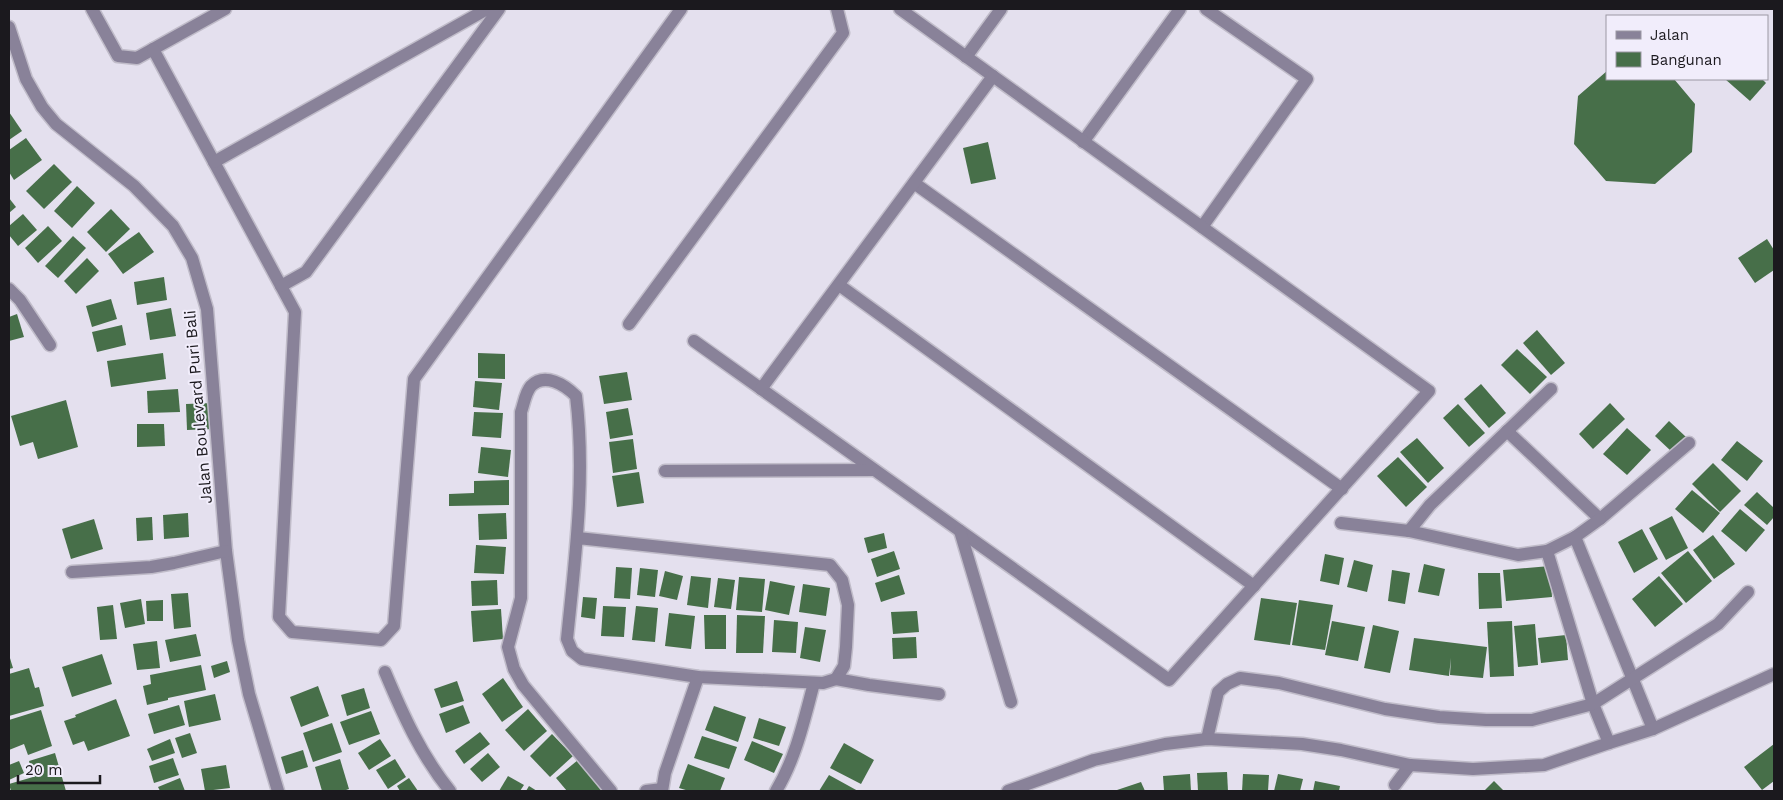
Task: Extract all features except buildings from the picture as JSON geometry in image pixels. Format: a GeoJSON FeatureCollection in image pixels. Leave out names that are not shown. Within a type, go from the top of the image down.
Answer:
{"type":"FeatureCollection","features":[{"type":"Feature","properties":{"kind":"street"},"geometry":{"type":"LineString","coordinates":[[92,9],[118,56],[137,58],[225,9]]}},
{"type":"Feature","properties":{"kind":"street"},"geometry":{"type":"LineString","coordinates":[[214,162],[487,9]]}},
{"type":"Feature","properties":{"kind":"street"},"geometry":{"type":"LineString","coordinates":[[281,286],[306,272],[499,9]]}},
{"type":"Feature","properties":{"kind":"street"},"geometry":{"type":"LineString","coordinates":[[153,48],[295,312],[279,616],[292,632],[381,640],[394,626],[414,380],[681,9]]}},
{"type":"Feature","properties":{"kind":"street"},"geometry":{"type":"LineString","coordinates":[[629,324],[843,33],[837,9]]}},
{"type":"Feature","properties":{"kind":"street"},"geometry":{"type":"LineString","coordinates":[[694,341],[1170,680],[1429,392],[900,9]]}},
{"type":"Feature","properties":{"kind":"street"},"geometry":{"type":"LineString","coordinates":[[966,57],[1001,9]]}},
{"type":"Feature","properties":{"kind":"street"},"geometry":{"type":"LineString","coordinates":[[1083,142],[1180,9]]}},
{"type":"Feature","properties":{"kind":"street"},"geometry":{"type":"LineString","coordinates":[[1202,228],[1307,79],[1206,9]]}},
{"type":"Feature","properties":{"kind":"street","name":"Jalan Boulevard Puri Bali"},"geometry":{"type":"LineString","coordinates":[[9,27],[26,79],[42,108],[56,124],[134,186],[173,226],[192,258],[208,309],[226,551],[238,640],[249,694],[278,791]]}},
{"type":"Feature","properties":{"kind":"street"},"geometry":{"type":"LineString","coordinates":[[761,390],[993,76]]}},
{"type":"Feature","properties":{"kind":"street"},"geometry":{"type":"LineString","coordinates":[[914,183],[1342,489]]}},
{"type":"Feature","properties":{"kind":"street"},"geometry":{"type":"LineString","coordinates":[[839,285],[1254,586]]}},
{"type":"Feature","properties":{"kind":"street"},"geometry":{"type":"LineString","coordinates":[[9,289],[25,307],[50,345]]}},
{"type":"Feature","properties":{"kind":"street"},"geometry":{"type":"LineString","coordinates":[[611,791],[523,685],[514,669],[508,647],[521,598],[521,412],[531,386],[539,382],[547,380],[562,384],[576,396],[579,421],[578,538],[567,639],[572,651],[582,659],[698,677],[814,683],[836,679],[939,694]]}},
{"type":"Feature","properties":{"kind":"street"},"geometry":{"type":"LineString","coordinates":[[1409,531],[1430,505],[1551,388]]}},
{"type":"Feature","properties":{"kind":"street"},"geometry":{"type":"LineString","coordinates":[[1507,431],[1600,519]]}},
{"type":"Feature","properties":{"kind":"street"},"geometry":{"type":"LineString","coordinates":[[1340,523],[1409,531],[1518,555],[1547,551],[1575,537],[1600,519],[1689,443]]}},
{"type":"Feature","properties":{"kind":"street"},"geometry":{"type":"LineString","coordinates":[[665,471],[874,470]]}},
{"type":"Feature","properties":{"kind":"street"},"geometry":{"type":"LineString","coordinates":[[960,531],[1011,702]]}},
{"type":"Feature","properties":{"kind":"street"},"geometry":{"type":"LineString","coordinates":[[1575,537],[1653,730]]}},
{"type":"Feature","properties":{"kind":"street"},"geometry":{"type":"LineString","coordinates":[[578,538],[830,565],[842,580],[848,605],[844,666],[836,679]]}},
{"type":"Feature","properties":{"kind":"street"},"geometry":{"type":"LineString","coordinates":[[72,572],[151,567],[226,551]]}},
{"type":"Feature","properties":{"kind":"street"},"geometry":{"type":"LineString","coordinates":[[1547,551],[1593,704],[1609,742]]}},
{"type":"Feature","properties":{"kind":"street"},"geometry":{"type":"LineString","coordinates":[[1207,739],[1218,692],[1227,684],[1240,678],[1279,683],[1385,709],[1439,717],[1532,720],[1593,704],[1718,624],[1748,592]]}},
{"type":"Feature","properties":{"kind":"street"},"geometry":{"type":"LineString","coordinates":[[385,672],[405,721],[435,772],[450,791]]}},
{"type":"Feature","properties":{"kind":"street"},"geometry":{"type":"LineString","coordinates":[[1008,791],[1094,760],[1165,744],[1207,739],[1302,744],[1341,750],[1410,765],[1473,769],[1544,765],[1609,742],[1653,730],[1774,674]]}},
{"type":"Feature","properties":{"kind":"street"},"geometry":{"type":"LineString","coordinates":[[646,791],[662,790],[665,773],[698,677]]}},
{"type":"Feature","properties":{"kind":"street"},"geometry":{"type":"LineString","coordinates":[[776,791],[785,776],[796,750],[814,683]]}},
{"type":"Feature","properties":{"kind":"street"},"geometry":{"type":"LineString","coordinates":[[1395,785],[1410,765]]}}]}
